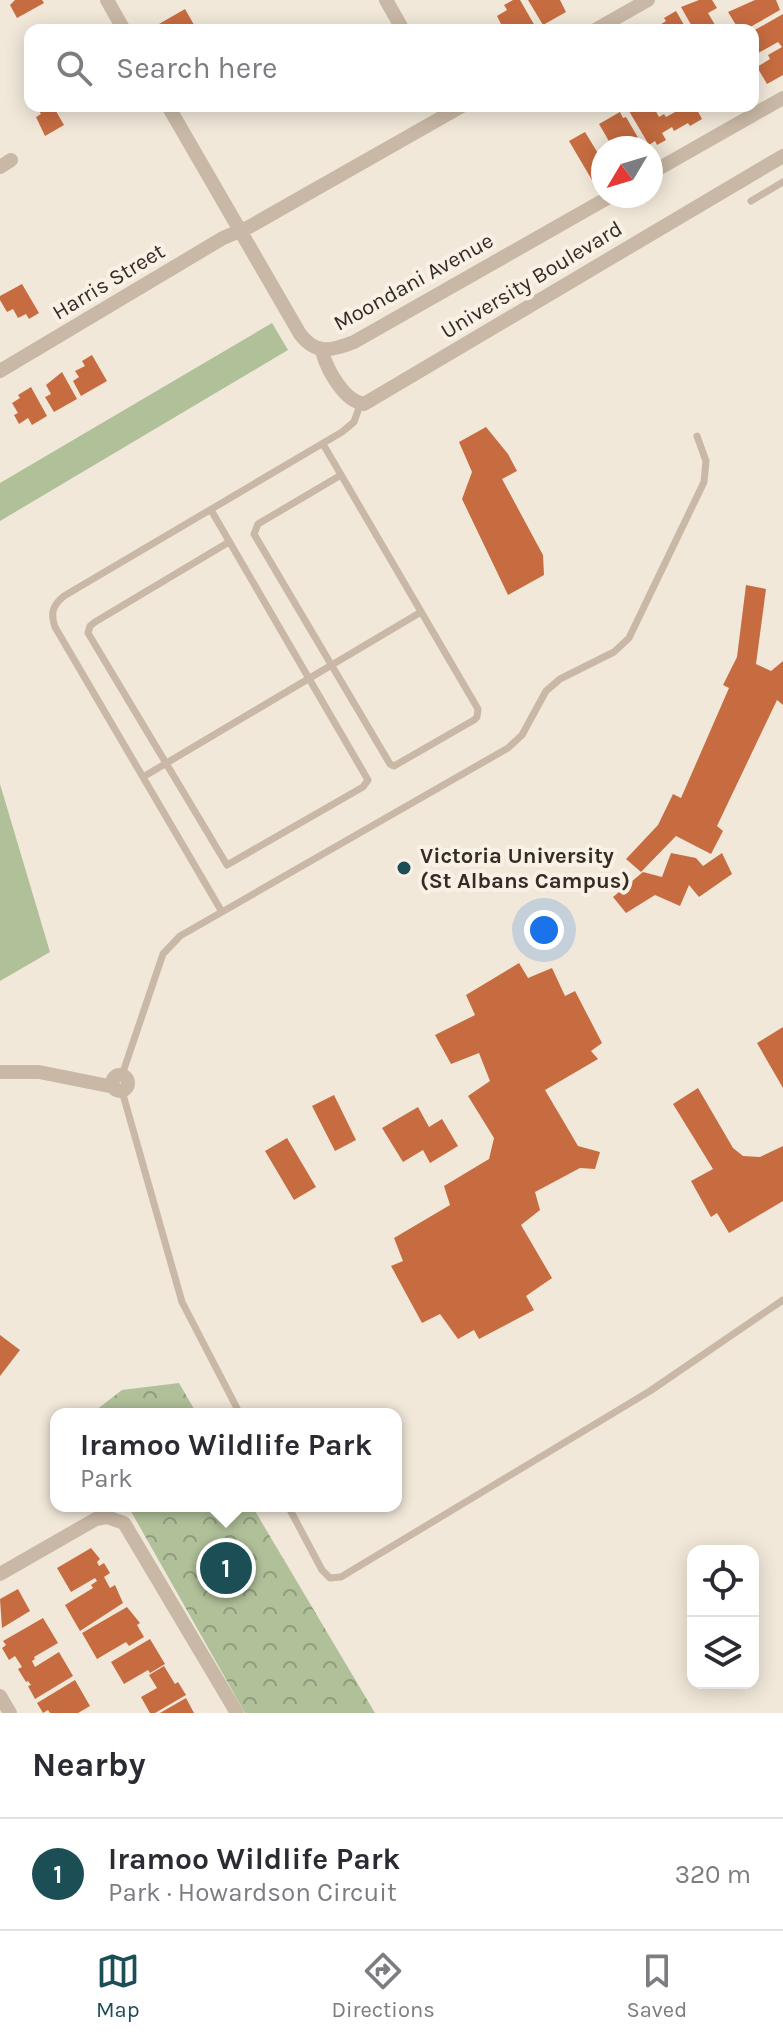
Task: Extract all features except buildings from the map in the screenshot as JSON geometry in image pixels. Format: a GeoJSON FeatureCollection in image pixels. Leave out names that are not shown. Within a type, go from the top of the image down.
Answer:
{"type":"FeatureCollection","features":[{"type":"Feature","properties":{"kind":"street"},"geometry":{"type":"LineString","coordinates":[[107,0],[121,24]]}},
{"type":"Feature","properties":{"kind":"street"},"geometry":{"type":"LineString","coordinates":[[386,0],[400,24]]}},
{"type":"Feature","properties":{"kind":"street"},"geometry":{"type":"LineString","coordinates":[[606,24],[648,0]]}},
{"type":"Feature","properties":{"kind":"street"},"geometry":{"type":"LineString","coordinates":[[759,112],[783,98]]}},
{"type":"Feature","properties":{"kind":"street","name":"Moondani Avenue"},"geometry":{"type":"LineString","coordinates":[[171,112],[300,334],[313,348],[322,351],[354,342],[591,207]]}},
{"type":"Feature","properties":{"kind":"street","name":"Harris Street"},"geometry":{"type":"LineString","coordinates":[[0,371],[446,112]]}},
{"type":"Feature","properties":{"kind":"street"},"geometry":{"type":"LineString","coordinates":[[663,166],[758,112]]}},
{"type":"Feature","properties":{"kind":"street","name":"University Boulevard"},"geometry":{"type":"LineString","coordinates":[[360,405],[783,156]]}},
{"type":"Feature","properties":{"kind":"street"},"geometry":{"type":"LineString","coordinates":[[322,351],[335,379],[360,405]]}},
{"type":"Feature","properties":{"kind":"street"},"geometry":{"type":"LineString","coordinates":[[0,1072],[39,1072],[91,1083],[118,1083]]}},
{"type":"Feature","properties":{"kind":"street"},"geometry":{"type":"LineString","coordinates":[[0,1574],[96,1519],[107,1517],[124,1523],[237,1713]]}},
{"type":"Feature","properties":{"kind":"street"},"geometry":{"type":"LineString","coordinates":[[0,1696],[10,1713]]}},
{"type":"Feature","properties":{"kind":"lane"},"geometry":{"type":"LineString","coordinates":[[751,201],[783,182]]}},
{"type":"Feature","properties":{"kind":"lane"},"geometry":{"type":"LineString","coordinates":[[222,912],[55,627],[51,618],[53,609],[64,596],[323,444],[350,426],[360,405]]}},
{"type":"Feature","properties":{"kind":"lane"},"geometry":{"type":"LineString","coordinates":[[237,1408],[182,1302],[118,1083],[163,954],[180,936],[508,748],[522,735],[546,691],[560,679],[614,652],[629,638],[704,482],[706,461],[697,436]]}},
{"type":"Feature","properties":{"kind":"lane"},"geometry":{"type":"LineString","coordinates":[[323,444],[478,709],[474,720],[394,766],[254,534],[258,524],[341,475]]}},
{"type":"Feature","properties":{"kind":"lane"},"geometry":{"type":"LineString","coordinates":[[211,510],[368,776],[363,787],[227,865],[94,647],[88,630],[95,622],[229,542]]}},
{"type":"Feature","properties":{"kind":"lane"},"geometry":{"type":"LineString","coordinates":[[143,777],[421,612]]}},
{"type":"Feature","properties":{"kind":"lane"},"geometry":{"type":"LineString","coordinates":[[291,1512],[322,1570],[330,1578],[341,1577],[650,1391],[783,1300]]}},
{"type":"Feature","properties":{"kind":"green space"},"geometry":{"type":"Polygon","coordinates":[[[272,323],[288,350],[0,521],[0,483],[272,323]]]}},
{"type":"Feature","properties":{"kind":"green space"},"geometry":{"type":"Polygon","coordinates":[[[0,784],[50,952],[0,981],[0,784]]]}},
{"type":"Feature","properties":{"kind":"green space"},"geometry":{"type":"Polygon","coordinates":[[[179,1383],[194,1408],[99,1408],[122,1390],[179,1383]]]}},
{"type":"Feature","properties":{"kind":"green space"},"geometry":{"type":"Polygon","coordinates":[[[131,1512],[256,1512],[375,1713],[245,1713],[131,1512]]]}},
{"type":"Feature","properties":{"kind":"place","name":"Victoria University (St Albans Campus)"},"geometry":{"type":"Point","coordinates":[404,868]}},
{"type":"Feature","properties":{"kind":"place","name":"Iramoo Wildlife Park"},"geometry":{"type":"Point","coordinates":[226,1568]}}]}
